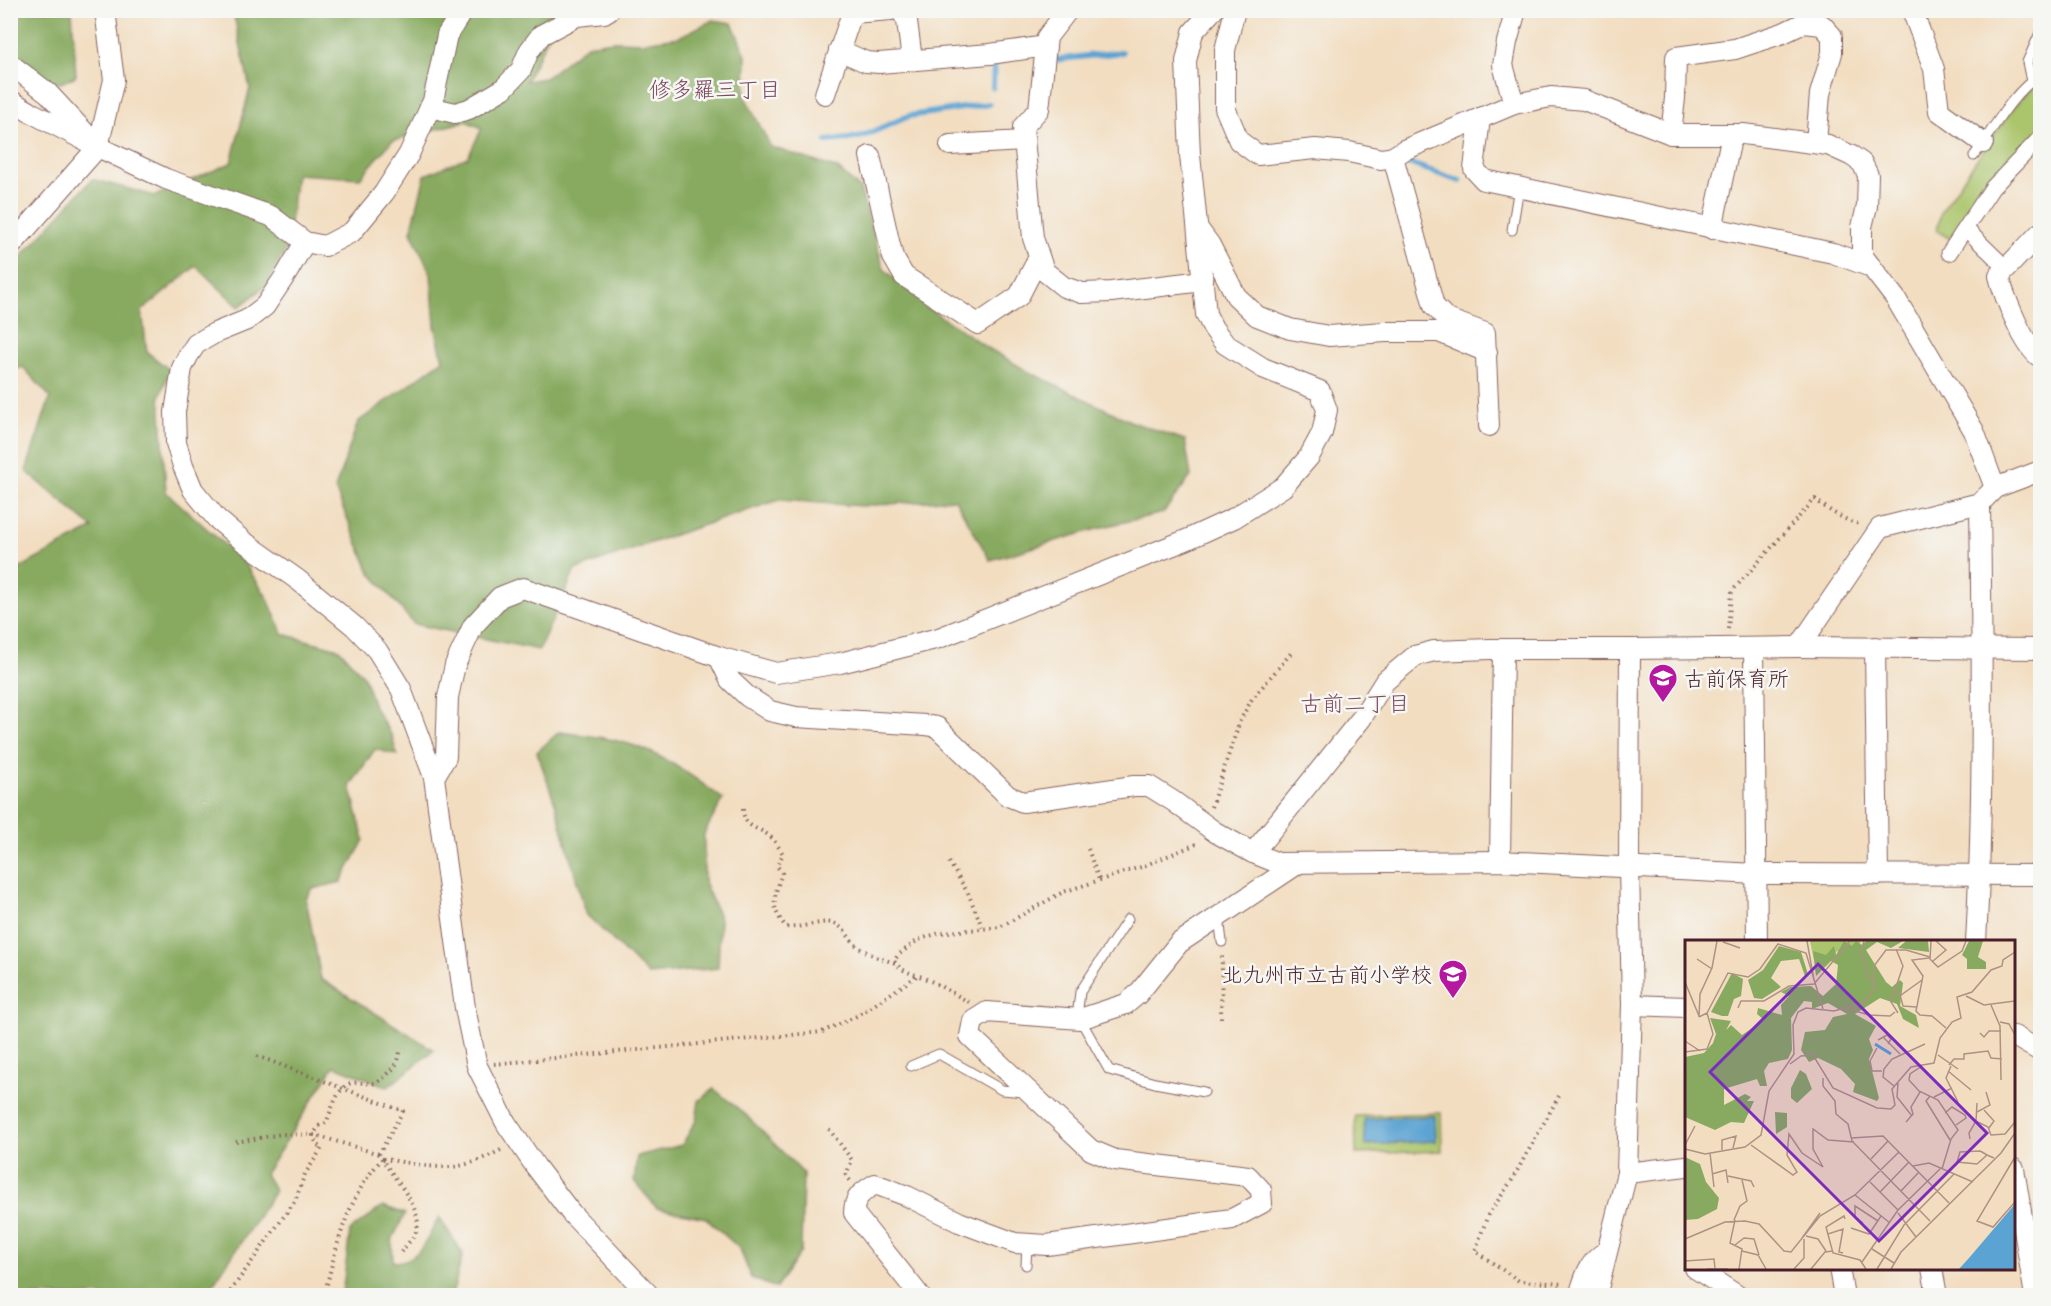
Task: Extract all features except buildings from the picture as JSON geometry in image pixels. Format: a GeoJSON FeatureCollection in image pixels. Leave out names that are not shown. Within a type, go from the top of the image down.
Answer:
{"type":"FeatureCollection","features":[{"type":"Feature","properties":{"kind":"street"},"geometry":{"type":"LineString","coordinates":[[10,247],[98,147],[114,80],[105,10]]}},
{"type":"Feature","properties":{"kind":"street"},"geometry":{"type":"LineString","coordinates":[[10,100],[98,147],[165,179],[271,216],[305,242],[325,246],[352,232],[391,183],[409,154],[430,107],[447,35],[463,10]]}},
{"type":"Feature","properties":{"kind":"street"},"geometry":{"type":"LineString","coordinates":[[430,107],[455,113],[469,109],[503,89],[520,70],[529,51],[541,35],[577,16],[604,13],[609,10]]}},
{"type":"Feature","properties":{"kind":"street"},"geometry":{"type":"LineString","coordinates":[[825,94],[852,13],[891,10]]}},
{"type":"Feature","properties":{"kind":"street"},"geometry":{"type":"LineString","coordinates":[[901,10],[907,21],[912,60]]}},
{"type":"Feature","properties":{"kind":"street"},"geometry":{"type":"LineString","coordinates":[[1068,10],[1047,37],[1039,109],[1023,127],[1033,238],[1044,271],[1064,287],[1082,293],[1111,292],[1203,281]]}},
{"type":"Feature","properties":{"kind":"street"},"geometry":{"type":"LineString","coordinates":[[434,777],[446,757],[448,697],[455,665],[473,626],[500,597],[523,588],[719,657],[776,673],[840,663],[939,638],[1234,519],[1283,487],[1309,457],[1322,433],[1328,410],[1320,392],[1263,368],[1224,344],[1206,314],[1190,155],[1186,61],[1193,32],[1212,10]]}},
{"type":"Feature","properties":{"kind":"street"},"geometry":{"type":"LineString","coordinates":[[1235,10],[1225,50],[1225,108],[1239,141],[1258,155],[1316,149],[1381,159],[1393,156],[1514,104],[1551,97],[1584,100],[1671,134],[1732,134],[1815,143],[1828,145],[1852,156],[1862,163],[1868,175],[1869,190],[1862,227],[1862,255],[1896,299],[1974,431],[1995,488]]}},
{"type":"Feature","properties":{"kind":"street"},"geometry":{"type":"LineString","coordinates":[[1514,104],[1503,65],[1516,10]]}},
{"type":"Feature","properties":{"kind":"street"},"geometry":{"type":"LineString","coordinates":[[1911,10],[1934,69],[1939,111],[1979,149]]}},
{"type":"Feature","properties":{"kind":"street"},"geometry":{"type":"LineString","coordinates":[[1671,134],[1676,57],[1735,49],[1783,33],[1804,23],[1822,25],[1832,36],[1832,53],[1820,94],[1815,143]]}},
{"type":"Feature","properties":{"kind":"street"},"geometry":{"type":"LineString","coordinates":[[839,50],[866,62],[990,54],[1046,46]]}},
{"type":"Feature","properties":{"kind":"street"},"geometry":{"type":"LineString","coordinates":[[10,64],[48,93],[98,147]]}},
{"type":"Feature","properties":{"kind":"street"},"geometry":{"type":"LineString","coordinates":[[1480,118],[1474,169],[1484,180],[1833,253],[1871,267]]}},
{"type":"Feature","properties":{"kind":"street"},"geometry":{"type":"LineString","coordinates":[[1712,228],[1732,134]]}},
{"type":"Feature","properties":{"kind":"street"},"geometry":{"type":"LineString","coordinates":[[1950,254],[1992,188],[2040,138]]}},
{"type":"Feature","properties":{"kind":"street"},"geometry":{"type":"LineString","coordinates":[[950,145],[1024,141]]}},
{"type":"Feature","properties":{"kind":"street"},"geometry":{"type":"LineString","coordinates":[[870,156],[893,257],[904,276],[978,324],[1019,296],[1040,257]]}},
{"type":"Feature","properties":{"kind":"street"},"geometry":{"type":"LineString","coordinates":[[1393,156],[1434,306],[1447,319],[1485,333],[1488,426]]}},
{"type":"Feature","properties":{"kind":"street"},"geometry":{"type":"LineString","coordinates":[[1197,228],[1210,245],[1236,296],[1257,316],[1290,329],[1329,336],[1386,332],[1439,332],[1487,352]]}},
{"type":"Feature","properties":{"kind":"street"},"geometry":{"type":"LineString","coordinates":[[1966,229],[2006,268]]}},
{"type":"Feature","properties":{"kind":"street"},"geometry":{"type":"LineString","coordinates":[[2040,233],[2000,276],[2004,294],[2031,350],[2040,357]]}},
{"type":"Feature","properties":{"kind":"street"},"geometry":{"type":"LineString","coordinates":[[305,242],[265,306],[247,320],[215,333],[196,344],[188,356],[182,368],[175,412],[176,443],[183,466],[193,489],[217,519],[346,620],[377,650],[401,688],[434,777],[465,1008],[477,1066],[506,1123],[536,1167],[571,1213],[650,1296]]}},
{"type":"Feature","properties":{"kind":"street"},"geometry":{"type":"LineString","coordinates":[[1799,647],[1880,528],[1980,503],[1995,488],[2040,471]]}},
{"type":"Feature","properties":{"kind":"street"},"geometry":{"type":"LineString","coordinates":[[1976,940],[1980,875],[1982,648],[1980,503]]}},
{"type":"Feature","properties":{"kind":"street"},"geometry":{"type":"LineString","coordinates":[[1253,853],[1361,719],[1385,681],[1415,656],[1434,651],[1799,647],[2040,649]]}},
{"type":"Feature","properties":{"kind":"street"},"geometry":{"type":"LineString","coordinates":[[1875,647],[1878,875]]}},
{"type":"Feature","properties":{"kind":"street"},"geometry":{"type":"LineString","coordinates":[[1754,648],[1756,940]]}},
{"type":"Feature","properties":{"kind":"street"},"geometry":{"type":"LineString","coordinates":[[1500,861],[1503,649]]}},
{"type":"Feature","properties":{"kind":"street"},"geometry":{"type":"LineString","coordinates":[[1586,1292],[1607,1251],[1627,1173],[1632,1005],[1629,867],[1630,649]]}},
{"type":"Feature","properties":{"kind":"street"},"geometry":{"type":"LineString","coordinates":[[719,657],[730,680],[747,696],[770,711],[796,717],[925,725],[937,728],[1008,796],[1023,802],[1134,786],[1149,786],[1212,830],[1253,853],[1278,863],[1500,861],[1757,874],[2040,875]]}},
{"type":"Feature","properties":{"kind":"street"},"geometry":{"type":"LineString","coordinates":[[920,1296],[854,1213],[854,1204],[860,1195],[875,1184],[907,1196],[959,1222],[1015,1243],[1047,1245],[1232,1219],[1262,1203],[1261,1190],[1248,1176],[1115,1160],[1091,1150],[970,1036],[973,1021],[987,1012],[1080,1019],[1126,1004],[1138,994],[1179,943],[1299,863]]}},
{"type":"Feature","properties":{"kind":"street"},"geometry":{"type":"LineString","coordinates":[[1632,1005],[1685,1007]]}},
{"type":"Feature","properties":{"kind":"street"},"geometry":{"type":"LineString","coordinates":[[2015,1037],[2040,1051]]}},
{"type":"Feature","properties":{"kind":"street"},"geometry":{"type":"LineString","coordinates":[[1627,1173],[1685,1166]]}},
{"type":"Feature","properties":{"kind":"street"},"geometry":{"type":"LineString","coordinates":[[2015,1181],[2035,1296]]}},
{"type":"Feature","properties":{"kind":"street"},"geometry":{"type":"LineString","coordinates":[[1697,1270],[1738,1296]]}},
{"type":"Feature","properties":{"kind":"street"},"geometry":{"type":"LineString","coordinates":[[1839,1270],[1840,1295]]}},
{"type":"Feature","properties":{"kind":"street"},"geometry":{"type":"LineString","coordinates":[[1932,1270],[1937,1296]]}},
{"type":"Feature","properties":{"kind":"lane"},"geometry":{"type":"LineString","coordinates":[[2031,81],[2027,62],[2040,33]]}},
{"type":"Feature","properties":{"kind":"lane"},"geometry":{"type":"LineString","coordinates":[[1979,149],[2013,101],[2031,81],[2040,75]]}},
{"type":"Feature","properties":{"kind":"lane"},"geometry":{"type":"LineString","coordinates":[[1512,230],[1519,187]]}},
{"type":"Feature","properties":{"kind":"lane"},"geometry":{"type":"LineString","coordinates":[[1219,915],[1222,942]]}},
{"type":"Feature","properties":{"kind":"lane"},"geometry":{"type":"LineString","coordinates":[[1128,919],[1080,992],[1078,1009],[1080,1019],[1109,1070],[1155,1083],[1204,1092]]}},
{"type":"Feature","properties":{"kind":"lane"},"geometry":{"type":"LineString","coordinates":[[911,1066],[939,1054],[1002,1090],[1030,1093]]}},
{"type":"Feature","properties":{"kind":"lane"},"geometry":{"type":"LineString","coordinates":[[1026,1265],[1027,1243]]}},
{"type":"Feature","properties":{"kind":"path"},"geometry":{"type":"LineString","coordinates":[[1726,648],[1731,594],[1815,499],[1827,509],[1852,522],[1880,528]]}},
{"type":"Feature","properties":{"kind":"path"},"geometry":{"type":"LineString","coordinates":[[896,963],[894,961],[898,955],[918,940],[939,933],[1000,927],[1063,892],[1141,867],[1212,830],[1240,721],[1252,699],[1292,652]]}},
{"type":"Feature","properties":{"kind":"path"},"geometry":{"type":"LineString","coordinates":[[743,809],[746,823],[772,838],[783,854],[777,866],[782,873],[774,900],[776,914],[786,927],[794,928],[831,922],[843,929],[857,946],[880,958],[896,963],[909,974],[972,1003],[984,1014]]}},
{"type":"Feature","properties":{"kind":"path"},"geometry":{"type":"LineString","coordinates":[[1088,849],[1099,880]]}},
{"type":"Feature","properties":{"kind":"path"},"geometry":{"type":"LineString","coordinates":[[949,862],[968,893],[983,929]]}},
{"type":"Feature","properties":{"kind":"path"},"geometry":{"type":"LineString","coordinates":[[1221,1018],[1222,942]]}},
{"type":"Feature","properties":{"kind":"path"},"geometry":{"type":"LineString","coordinates":[[477,1066],[822,1032],[859,1014],[917,976]]}},
{"type":"Feature","properties":{"kind":"path"},"geometry":{"type":"LineString","coordinates":[[313,1135],[319,1126],[326,1123],[343,1088],[353,1083],[377,1083],[392,1070],[399,1060],[400,1050]]}},
{"type":"Feature","properties":{"kind":"path"},"geometry":{"type":"LineString","coordinates":[[257,1056],[403,1111],[381,1156],[350,1205],[335,1249],[324,1296]]}},
{"type":"Feature","properties":{"kind":"path"},"geometry":{"type":"LineString","coordinates":[[1559,1096],[1512,1180],[1488,1215],[1475,1251],[1519,1281],[1586,1292]]}},
{"type":"Feature","properties":{"kind":"path"},"geometry":{"type":"LineString","coordinates":[[829,1129],[852,1160],[846,1175],[860,1195]]}},
{"type":"Feature","properties":{"kind":"path"},"geometry":{"type":"LineString","coordinates":[[236,1142],[282,1134],[313,1135],[381,1156],[442,1167],[459,1166],[480,1160],[519,1142]]}},
{"type":"Feature","properties":{"kind":"path"},"geometry":{"type":"LineString","coordinates":[[227,1296],[295,1202],[305,1174],[322,1148],[317,1145],[313,1135]]}},
{"type":"Feature","properties":{"kind":"path"},"geometry":{"type":"LineString","coordinates":[[381,1156],[414,1207],[418,1220],[417,1230],[400,1252]]}},
{"type":"Feature","properties":{"kind":"green space"},"geometry":{"type":"Polygon","coordinates":[[[10,11],[72,11],[76,76],[61,83],[32,80],[11,61],[10,11]]]}},
{"type":"Feature","properties":{"kind":"green space"},"geometry":{"type":"Polygon","coordinates":[[[230,11],[561,11],[526,81],[545,78],[587,45],[613,41],[643,42],[679,37],[713,20],[732,23],[746,55],[745,97],[771,147],[838,169],[860,189],[884,269],[931,310],[1029,372],[1132,422],[1185,440],[1191,476],[1163,513],[1107,526],[990,560],[955,499],[862,506],[779,500],[575,570],[539,650],[414,624],[370,572],[335,489],[358,422],[443,360],[435,326],[431,274],[411,232],[425,175],[468,157],[482,128],[466,121],[392,141],[360,178],[296,174],[287,247],[267,285],[239,307],[196,266],[142,311],[147,352],[170,370],[160,396],[166,492],[243,561],[267,597],[283,634],[339,649],[364,677],[375,709],[392,736],[397,755],[375,749],[350,786],[364,840],[341,882],[312,889],[306,899],[321,979],[434,1050],[388,1087],[334,1066],[265,1174],[275,1191],[206,1295],[11,1296],[10,674],[15,663],[11,663],[11,573],[93,528],[26,471],[50,397],[23,367],[11,371],[11,268],[92,179],[155,196],[231,163],[250,88],[234,16],[230,11]]]}},
{"type":"Feature","properties":{"kind":"green space"},"geometry":{"type":"Polygon","coordinates":[[[2040,79],[2040,131],[1989,184],[1952,240],[1937,231],[1941,212],[1970,169],[2017,103],[2040,79]]]}},
{"type":"Feature","properties":{"kind":"green space"},"geometry":{"type":"Polygon","coordinates":[[[559,732],[610,739],[641,748],[674,764],[723,799],[704,834],[704,882],[720,919],[718,968],[648,975],[586,914],[556,806],[537,752],[559,732]]]}},
{"type":"Feature","properties":{"kind":"green space"},"geometry":{"type":"Polygon","coordinates":[[[714,1089],[745,1114],[803,1173],[801,1251],[776,1288],[751,1278],[740,1249],[706,1218],[657,1208],[634,1181],[637,1156],[682,1145],[696,1121],[699,1101],[714,1089]]]}},
{"type":"Feature","properties":{"kind":"green space"},"geometry":{"type":"Polygon","coordinates":[[[1441,1113],[1442,1151],[1356,1154],[1355,1116],[1441,1113]]]}},
{"type":"Feature","properties":{"kind":"green space"},"geometry":{"type":"Polygon","coordinates":[[[383,1206],[405,1214],[392,1240],[393,1262],[403,1261],[417,1253],[439,1217],[463,1254],[452,1295],[340,1295],[343,1288],[350,1231],[383,1206]]]}},
{"type":"Feature","properties":{"kind":"water"},"geometry":{"type":"Polygon","coordinates":[[[1435,1116],[1436,1141],[1365,1145],[1364,1119],[1435,1116]]]}},
{"type":"Feature","properties":{"kind":"waterway"},"geometry":{"type":"LineString","coordinates":[[1053,60],[1122,52]]}},
{"type":"Feature","properties":{"kind":"waterway"},"geometry":{"type":"LineString","coordinates":[[993,87],[994,62],[1001,61]]}},
{"type":"Feature","properties":{"kind":"waterway"},"geometry":{"type":"LineString","coordinates":[[827,141],[863,136],[909,116],[989,104]]}},
{"type":"Feature","properties":{"kind":"waterway"},"geometry":{"type":"LineString","coordinates":[[1405,162],[1460,181]]}},
{"type":"Feature","properties":{"kind":"place","name":"古前保育所"},"geometry":{"type":"Point","coordinates":[1663,704]}},
{"type":"Feature","properties":{"kind":"place","name":"北九州市立古前小学校"},"geometry":{"type":"Point","coordinates":[1453,1000]}},
{"type":"Feature","properties":{"kind":"district","name":"修多羅三丁目"},"geometry":{"type":"Point","coordinates":[715,89]}},
{"type":"Feature","properties":{"kind":"district","name":"古前二丁目"},"geometry":{"type":"Point","coordinates":[1355,703]}}]}
